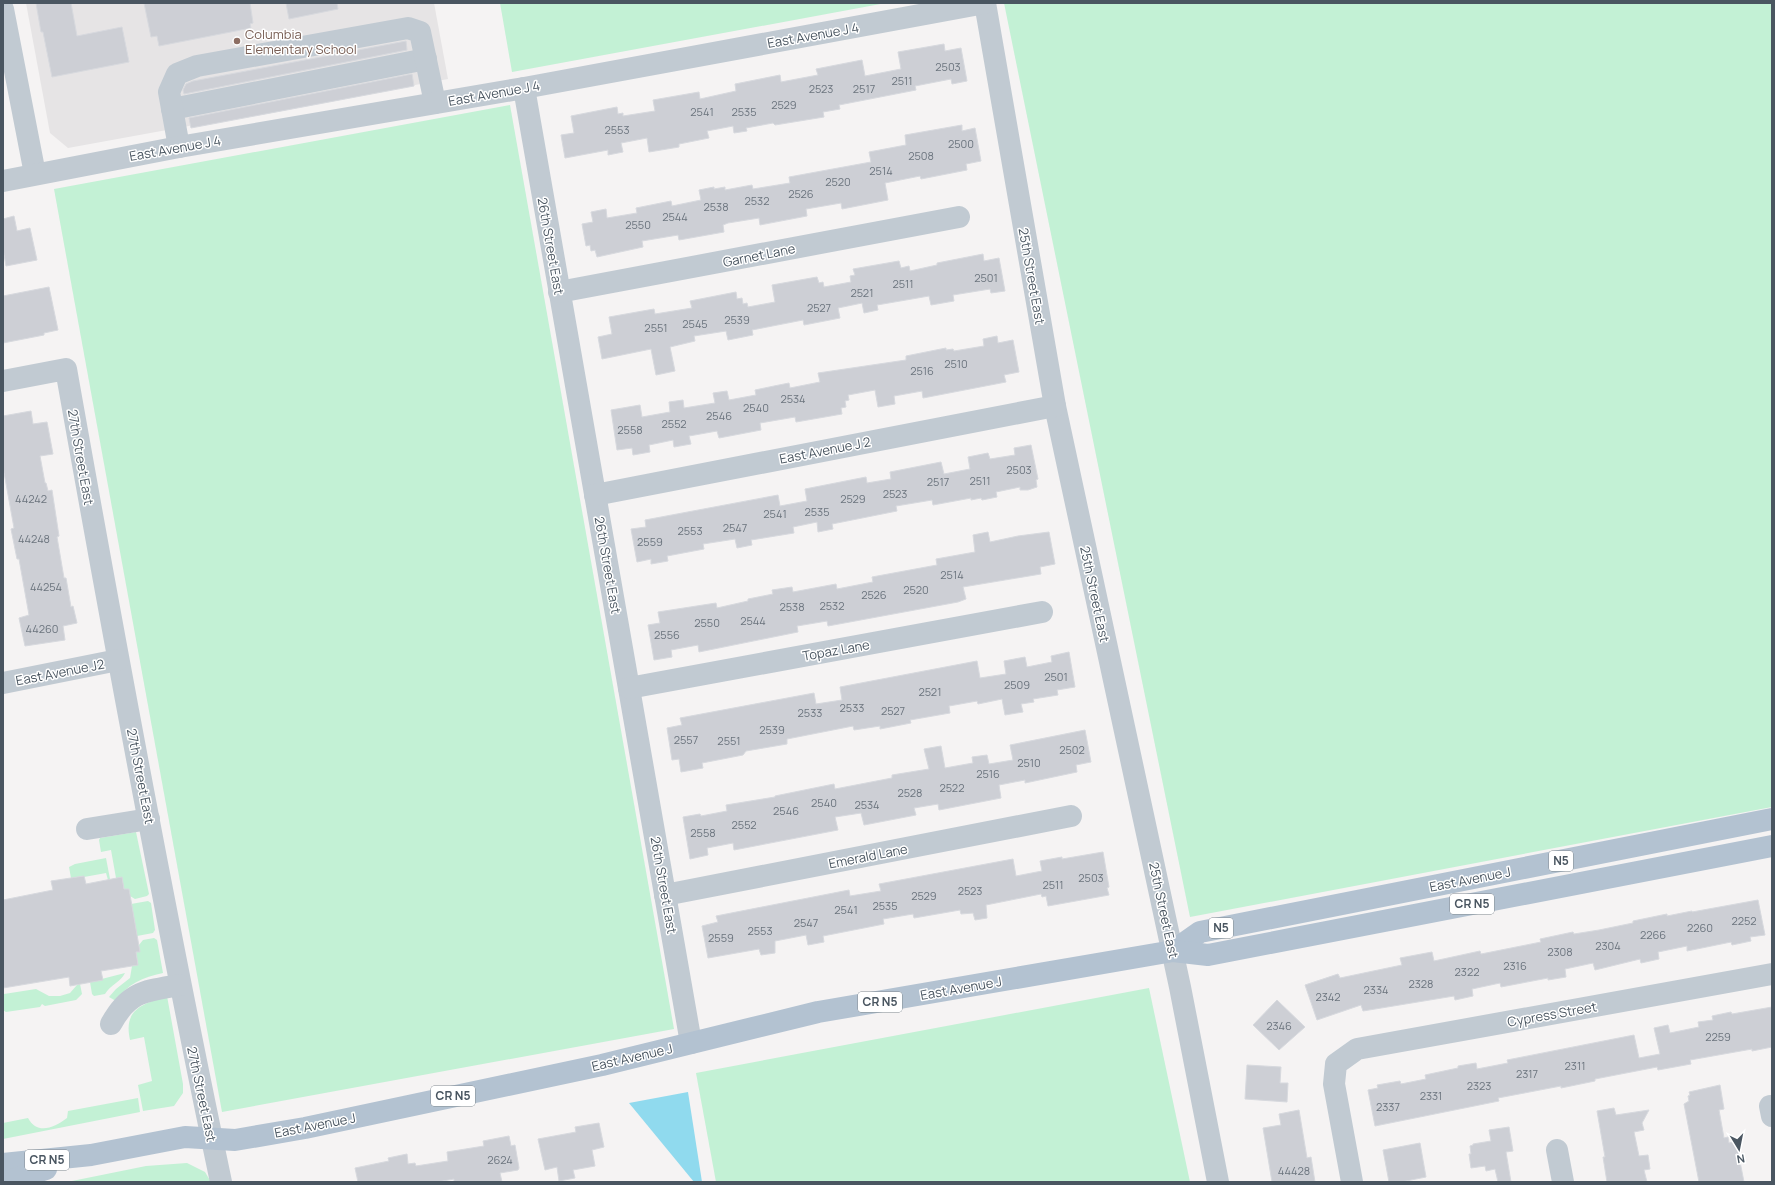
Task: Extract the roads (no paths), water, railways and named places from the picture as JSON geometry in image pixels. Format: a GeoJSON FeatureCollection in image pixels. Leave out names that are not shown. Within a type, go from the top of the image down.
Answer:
{"type":"FeatureCollection","features":[{"type":"Feature","properties":{"kind":"main road","name":"East Avenue J"},"geometry":{"type":"LineString","coordinates":[[1172,950],[1200,932],[1772,819]]}},
{"type":"Feature","properties":{"kind":"main road","name":"East Avenue J"},"geometry":{"type":"LineString","coordinates":[[3,1164],[91,1155],[185,1137],[235,1140],[306,1128],[602,1065],[818,1012],[1172,950],[1208,955],[1772,846]]}},
{"type":"Feature","properties":{"kind":"main road","name":"East Avenue J"},"geometry":{"type":"LineString","coordinates":[[5,1182],[91,1155]]}},
{"type":"Feature","properties":{"kind":"street","name":"East Avenue J 4"},"geometry":{"type":"LineString","coordinates":[[3,181],[179,147],[524,88],[985,3]]}},
{"type":"Feature","properties":{"kind":"street","name":"25th Street East"},"geometry":{"type":"LineString","coordinates":[[985,3],[1055,406],[1172,950],[1218,1182]]}},
{"type":"Feature","properties":{"kind":"street"},"geometry":{"type":"LineString","coordinates":[[3,9],[35,174]]}},
{"type":"Feature","properties":{"kind":"street"},"geometry":{"type":"LineString","coordinates":[[179,147],[169,92],[177,74],[198,66],[408,28],[420,32],[435,103]]}},
{"type":"Feature","properties":{"kind":"street"},"geometry":{"type":"LineString","coordinates":[[172,109],[426,59]]}},
{"type":"Feature","properties":{"kind":"street","name":"26th Street East"},"geometry":{"type":"LineString","coordinates":[[524,88],[691,1043]]}},
{"type":"Feature","properties":{"kind":"street","name":"Garnet Lane"},"geometry":{"type":"LineString","coordinates":[[559,292],[959,217]]}},
{"type":"Feature","properties":{"kind":"street","name":"27th Street East"},"geometry":{"type":"LineString","coordinates":[[3,381],[66,369],[118,660],[180,985],[221,1182]]}},
{"type":"Feature","properties":{"kind":"street","name":"East Avenue J 2"},"geometry":{"type":"LineString","coordinates":[[595,495],[1055,406]]}},
{"type":"Feature","properties":{"kind":"street","name":"Topaz Lane"},"geometry":{"type":"LineString","coordinates":[[629,688],[1042,612]]}},
{"type":"Feature","properties":{"kind":"street","name":"East Avenue J2"},"geometry":{"type":"LineString","coordinates":[[3,683],[118,660]]}},
{"type":"Feature","properties":{"kind":"street","name":"Emerald Lane"},"geometry":{"type":"LineString","coordinates":[[666,895],[1071,816]]}},
{"type":"Feature","properties":{"kind":"street"},"geometry":{"type":"LineString","coordinates":[[87,829],[149,819]]}},
{"type":"Feature","properties":{"kind":"street","name":"Cypress Street"},"geometry":{"type":"LineString","coordinates":[[1352,1182],[1334,1084],[1336,1064],[1356,1049],[1772,974]]}},
{"type":"Feature","properties":{"kind":"street"},"geometry":{"type":"LineString","coordinates":[[111,1024],[125,1004],[134,996],[147,991],[180,985]]}},
{"type":"Feature","properties":{"kind":"street"},"geometry":{"type":"LineString","coordinates":[[1557,1150],[1563,1182]]}},
{"type":"Feature","properties":{"kind":"water"},"geometry":{"type":"Polygon","coordinates":[[[688,1092],[702,1182],[694,1182],[629,1103],[688,1092]]]}},
{"type":"Feature","properties":{"kind":"place","name":"Columbia Elementary School"},"geometry":{"type":"Point","coordinates":[237,41]}}]}
